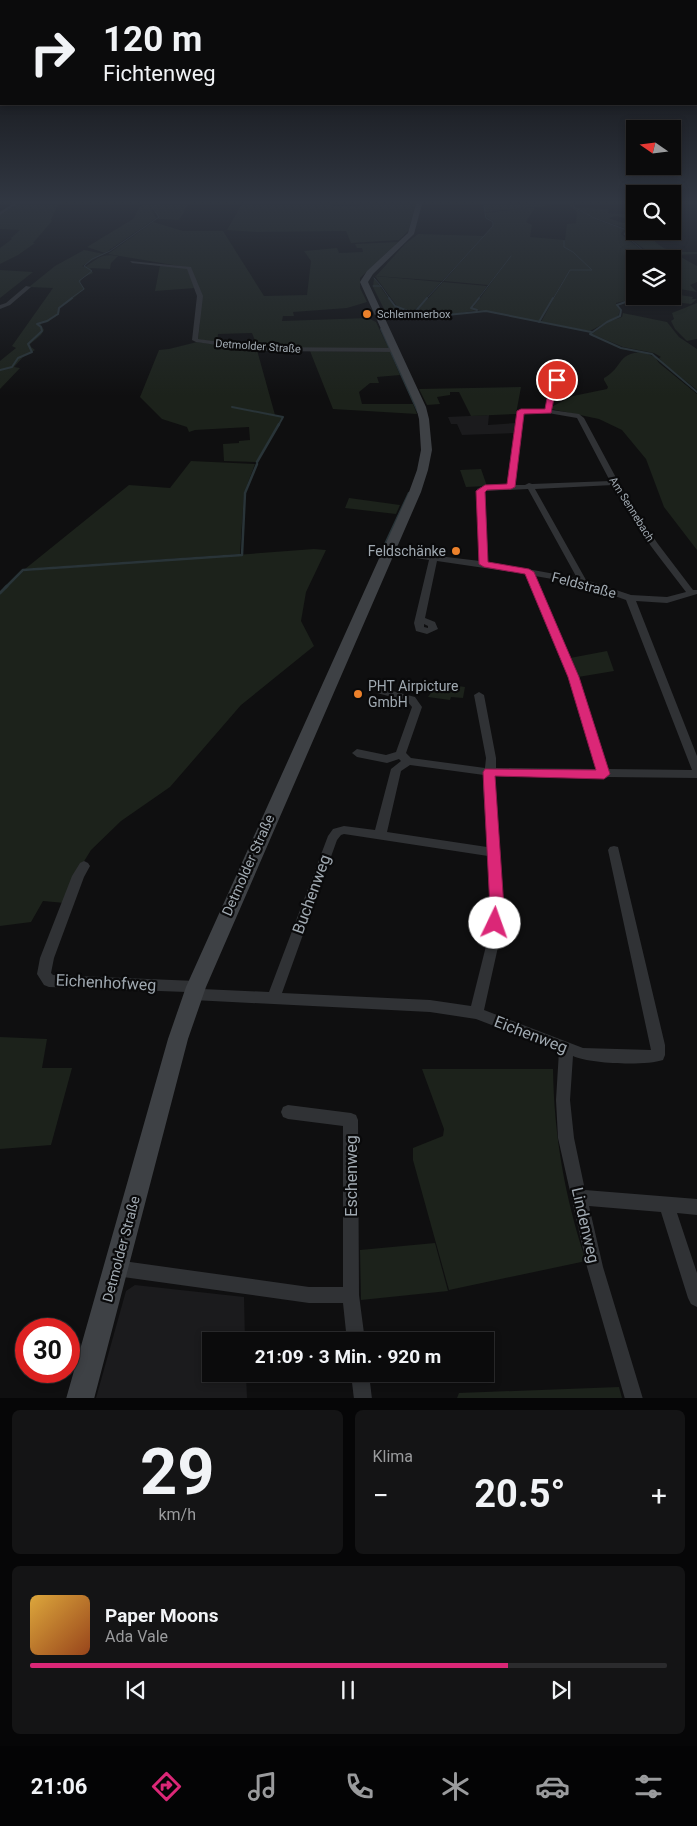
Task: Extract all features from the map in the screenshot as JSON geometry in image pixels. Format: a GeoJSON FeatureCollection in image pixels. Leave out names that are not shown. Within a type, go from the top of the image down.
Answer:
{"type":"FeatureCollection","features":[{"type":"Feature","properties":{"kind":"main road","name":"Detmolder Straße"},"geometry":{"type":"LineString","coordinates":[[80,1398],[178,1039],[194,990],[421,478],[426,460],[427,426],[421,407],[364,282],[378,265]]}},
{"type":"Feature","properties":{"kind":"street","name":"Detmolder Straße"},"geometry":{"type":"LineString","coordinates":[[163,265],[189,268],[200,296],[195,340],[258,349],[394,350]]}},
{"type":"Feature","properties":{"kind":"street"},"geometry":{"type":"LineString","coordinates":[[0,307],[8,304],[28,287]]}},
{"type":"Feature","properties":{"kind":"street"},"geometry":{"type":"LineString","coordinates":[[548,411],[554,385]]}},
{"type":"Feature","properties":{"kind":"street","name":"Am Sennebach"},"geometry":{"type":"LineString","coordinates":[[511,487],[521,411],[548,411],[582,418],[625,502],[655,546],[694,592]]}},
{"type":"Feature","properties":{"kind":"street"},"geometry":{"type":"LineString","coordinates":[[484,564],[480,491],[485,488],[529,485],[615,483]]}},
{"type":"Feature","properties":{"kind":"street"},"geometry":{"type":"LineString","coordinates":[[529,485],[582,582]]}},
{"type":"Feature","properties":{"kind":"street","name":"Feldstraße"},"geometry":{"type":"LineString","coordinates":[[388,552],[484,564],[582,582],[630,598],[667,600],[694,592]]}},
{"type":"Feature","properties":{"kind":"street"},"geometry":{"type":"LineString","coordinates":[[419,623],[434,557]]}},
{"type":"Feature","properties":{"kind":"street"},"geometry":{"type":"LineString","coordinates":[[529,572],[574,677],[604,774]]}},
{"type":"Feature","properties":{"kind":"street","name":"Feldstraße"},"geometry":{"type":"LineString","coordinates":[[630,598],[697,770]]}},
{"type":"Feature","properties":{"kind":"street"},"geometry":{"type":"LineString","coordinates":[[380,835],[396,769],[404,758],[417,707],[411,699],[381,691]]}},
{"type":"Feature","properties":{"kind":"street"},"geometry":{"type":"LineString","coordinates":[[476,1013],[494,938],[497,908],[489,772],[491,758],[479,695]]}},
{"type":"Feature","properties":{"kind":"street"},"geometry":{"type":"LineString","coordinates":[[357,753],[387,759],[404,758],[489,772],[697,774]]}},
{"type":"Feature","properties":{"kind":"street","name":"Buchenweg"},"geometry":{"type":"LineString","coordinates":[[273,998],[332,839],[337,832],[344,830],[494,852]]}},
{"type":"Feature","properties":{"kind":"street","name":"Eichenweg"},"geometry":{"type":"LineString","coordinates":[[194,990],[273,998],[430,1006],[476,1013],[583,1054],[644,1057],[658,1055],[658,1045],[614,850]]}},
{"type":"Feature","properties":{"kind":"street","name":"Eichenhofweg"},"geometry":{"type":"LineString","coordinates":[[84,866],[78,876],[47,958],[44,974],[49,981],[194,990]]}},
{"type":"Feature","properties":{"kind":"street","name":"Lindenweg"},"geometry":{"type":"LineString","coordinates":[[566,1047],[563,1100],[566,1138],[595,1267],[634,1398]]}},
{"type":"Feature","properties":{"kind":"street","name":"Eschenweg"},"geometry":{"type":"LineString","coordinates":[[288,1112],[351,1120],[351,1295],[355,1332]]}},
{"type":"Feature","properties":{"kind":"street"},"geometry":{"type":"LineString","coordinates":[[579,1197],[697,1207]]}},
{"type":"Feature","properties":{"kind":"street"},"geometry":{"type":"LineString","coordinates":[[666,1204],[697,1298]]}},
{"type":"Feature","properties":{"kind":"street"},"geometry":{"type":"LineString","coordinates":[[116,1268],[309,1295],[351,1295]]}},
{"type":"Feature","properties":{"kind":"street"},"geometry":{"type":"LineString","coordinates":[[361,1382],[363,1398]]}},
{"type":"Feature","properties":{"kind":"shaded area"},"geometry":{"type":"Polygon","coordinates":[[[111,265],[110,269],[90,268],[93,273],[82,278],[80,283],[85,289],[60,307],[59,314],[48,322],[40,323],[44,330],[30,344],[35,350],[23,357],[14,367],[20,368],[0,389],[0,361],[16,348],[12,346],[53,288],[29,287],[55,266],[111,265]]]}},
{"type":"Feature","properties":{"kind":"shaded area"},"geometry":{"type":"Polygon","coordinates":[[[160,265],[187,268],[195,288],[155,291],[160,265]]]}},
{"type":"Feature","properties":{"kind":"shaded area"},"geometry":{"type":"Polygon","coordinates":[[[175,265],[245,265],[264,296],[307,295],[311,265],[373,265],[360,278],[360,288],[367,302],[347,308],[293,312],[294,316],[283,316],[282,321],[368,318],[376,322],[389,349],[258,348],[252,333],[218,334],[217,343],[198,339],[200,322],[198,315],[202,298],[191,268],[175,265]]]}},
{"type":"Feature","properties":{"kind":"shaded area"},"geometry":{"type":"Polygon","coordinates":[[[386,265],[457,265],[442,281],[376,276],[386,265]]]}},
{"type":"Feature","properties":{"kind":"shaded area"},"geometry":{"type":"Polygon","coordinates":[[[458,265],[504,265],[488,285],[444,281],[458,265]]]}},
{"type":"Feature","properties":{"kind":"shaded area"},"geometry":{"type":"Polygon","coordinates":[[[504,265],[626,265],[626,301],[616,303],[620,310],[618,316],[590,331],[541,322],[570,269],[539,322],[478,310],[448,315],[387,315],[373,287],[374,278],[394,306],[403,310],[396,305],[375,276],[441,282],[412,313],[414,314],[443,282],[487,286],[471,308],[504,265]]]}},
{"type":"Feature","properties":{"kind":"shaded area"},"geometry":{"type":"Polygon","coordinates":[[[681,265],[697,266],[697,282],[690,285],[697,292],[681,289],[681,265]]]}},
{"type":"Feature","properties":{"kind":"shaded area"},"geometry":{"type":"Polygon","coordinates":[[[0,270],[33,272],[0,298],[0,270]]]}},
{"type":"Feature","properties":{"kind":"shaded area"},"geometry":{"type":"Polygon","coordinates":[[[681,295],[697,299],[691,304],[681,303],[681,295]]]}},
{"type":"Feature","properties":{"kind":"shaded area"},"geometry":{"type":"Polygon","coordinates":[[[697,303],[697,339],[687,341],[675,329],[671,321],[674,319],[672,313],[697,303]]]}},
{"type":"Feature","properties":{"kind":"shaded area"},"geometry":{"type":"Polygon","coordinates":[[[623,313],[667,322],[679,337],[697,349],[697,390],[663,363],[659,358],[661,357],[654,353],[623,347],[592,334],[608,322],[622,317],[623,313]]]}},
{"type":"Feature","properties":{"kind":"shaded area"},"geometry":{"type":"Polygon","coordinates":[[[197,342],[257,350],[275,415],[232,407],[282,417],[256,462],[224,461],[223,444],[250,440],[249,427],[189,432],[187,427],[162,419],[140,397],[159,350],[197,342]]]}},
{"type":"Feature","properties":{"kind":"shaded area"},"geometry":{"type":"Polygon","coordinates":[[[310,351],[390,352],[400,375],[377,377],[379,383],[370,383],[359,392],[362,404],[413,404],[417,414],[333,409],[310,351]]]}},
{"type":"Feature","properties":{"kind":"shaded area"},"geometry":{"type":"Polygon","coordinates":[[[643,352],[655,357],[659,363],[697,394],[697,550],[664,507],[646,459],[622,430],[599,419],[551,409],[551,407],[573,396],[607,389],[604,378],[628,355],[643,352]]]}},
{"type":"Feature","properties":{"kind":"shaded area"},"geometry":{"type":"Polygon","coordinates":[[[521,387],[516,414],[471,416],[459,392],[450,392],[450,395],[437,397],[440,404],[427,405],[419,389],[521,387]]]}},
{"type":"Feature","properties":{"kind":"shaded area"},"geometry":{"type":"Polygon","coordinates":[[[489,415],[488,425],[516,423],[514,433],[462,435],[457,424],[451,424],[448,417],[489,415]]]}},
{"type":"Feature","properties":{"kind":"shaded area"},"geometry":{"type":"Polygon","coordinates":[[[191,461],[255,464],[244,493],[240,554],[25,569],[129,485],[170,488],[191,461]]]}},
{"type":"Feature","properties":{"kind":"shaded area"},"geometry":{"type":"Polygon","coordinates":[[[481,469],[487,486],[466,487],[460,470],[481,469]]]}},
{"type":"Feature","properties":{"kind":"shaded area"},"geometry":{"type":"Polygon","coordinates":[[[349,498],[400,505],[396,514],[345,508],[349,498]]]}},
{"type":"Feature","properties":{"kind":"shaded area"},"geometry":{"type":"Polygon","coordinates":[[[314,549],[326,550],[306,592],[301,621],[314,646],[241,705],[170,787],[121,821],[91,850],[75,876],[65,903],[43,901],[31,922],[0,926],[0,594],[24,571],[314,549]]]}},
{"type":"Feature","properties":{"kind":"shaded area"},"geometry":{"type":"Polygon","coordinates":[[[607,651],[614,671],[578,677],[570,658],[607,651]]]}},
{"type":"Feature","properties":{"kind":"shaded area"},"geometry":{"type":"Polygon","coordinates":[[[438,683],[465,687],[463,698],[451,697],[450,700],[428,697],[438,683]]]}},
{"type":"Feature","properties":{"kind":"shaded area"},"geometry":{"type":"Polygon","coordinates":[[[0,1037],[47,1039],[42,1068],[72,1068],[51,1145],[0,1149],[0,1037]]]}},
{"type":"Feature","properties":{"kind":"shaded area"},"geometry":{"type":"Polygon","coordinates":[[[422,1069],[553,1069],[558,1143],[572,1214],[586,1261],[449,1290],[413,1160],[413,1148],[443,1136],[444,1129],[422,1069]]]}},
{"type":"Feature","properties":{"kind":"shaded area"},"geometry":{"type":"Polygon","coordinates":[[[435,1243],[448,1291],[361,1300],[360,1250],[435,1243]]]}},
{"type":"Feature","properties":{"kind":"shaded area"},"geometry":{"type":"Polygon","coordinates":[[[135,1285],[244,1297],[245,1332],[202,1332],[202,1382],[246,1382],[247,1398],[96,1398],[126,1291],[135,1285]]]}},
{"type":"Feature","properties":{"kind":"shaded area"},"geometry":{"type":"Polygon","coordinates":[[[619,1387],[622,1398],[457,1398],[459,1393],[619,1387]]]}},
{"type":"Feature","properties":{"kind":"waterway"},"geometry":{"type":"LineString","coordinates":[[70,299],[84,289],[79,281],[92,271],[85,265]]}},
{"type":"Feature","properties":{"kind":"waterway"},"geometry":{"type":"LineString","coordinates":[[443,281],[457,265]]}},
{"type":"Feature","properties":{"kind":"waterway"},"geometry":{"type":"LineString","coordinates":[[478,299],[504,265]]}},
{"type":"Feature","properties":{"kind":"waterway"},"geometry":{"type":"LineString","coordinates":[[553,299],[570,270],[592,270],[587,265]]}},
{"type":"Feature","properties":{"kind":"waterway"},"geometry":{"type":"LineString","coordinates":[[374,278],[381,286]]}},
{"type":"Feature","properties":{"kind":"waterway"},"geometry":{"type":"LineString","coordinates":[[426,299],[442,282]]}},
{"type":"Feature","properties":{"kind":"waterway"},"geometry":{"type":"LineString","coordinates":[[373,286],[381,286]]}},
{"type":"Feature","properties":{"kind":"waterway"},"geometry":{"type":"LineString","coordinates":[[381,286],[390,299]]}},
{"type":"Feature","properties":{"kind":"waterway"},"geometry":{"type":"LineString","coordinates":[[0,370],[12,367],[18,358],[32,352],[28,344],[42,331],[41,327],[37,324],[47,321],[58,314],[59,308],[72,298]]}},
{"type":"Feature","properties":{"kind":"waterway"},"geometry":{"type":"LineString","coordinates":[[389,298],[395,306],[413,313]]}},
{"type":"Feature","properties":{"kind":"waterway"},"geometry":{"type":"LineString","coordinates":[[427,298],[414,313],[447,315],[486,311],[539,322]]}},
{"type":"Feature","properties":{"kind":"waterway"},"geometry":{"type":"LineString","coordinates":[[477,310],[471,308],[479,298]]}},
{"type":"Feature","properties":{"kind":"waterway"},"geometry":{"type":"LineString","coordinates":[[539,322],[553,298]]}},
{"type":"Feature","properties":{"kind":"waterway"},"geometry":{"type":"LineString","coordinates":[[626,302],[617,305],[621,310],[620,316],[607,322],[590,334],[621,348],[652,354],[697,392]]}},
{"type":"Feature","properties":{"kind":"waterway"},"geometry":{"type":"LineString","coordinates":[[539,322],[591,332]]}},
{"type":"Feature","properties":{"kind":"waterway"},"geometry":{"type":"LineString","coordinates":[[381,329],[390,349]]}},
{"type":"Feature","properties":{"kind":"waterway"},"geometry":{"type":"LineString","coordinates":[[391,352],[418,412]]}},
{"type":"Feature","properties":{"kind":"waterway"},"geometry":{"type":"LineString","coordinates":[[232,407],[283,417],[278,426]]}},
{"type":"Feature","properties":{"kind":"waterway"},"geometry":{"type":"LineString","coordinates":[[257,462],[279,424]]}},
{"type":"Feature","properties":{"kind":"waterway"},"geometry":{"type":"LineString","coordinates":[[0,593],[23,570],[242,555],[245,493],[257,464]]}},
{"type":"Feature","properties":{"kind":"waterway"},"geometry":{"type":"LineString","coordinates":[[381,553],[409,493]]}},
{"type":"Feature","properties":{"kind":"place","name":"Schlemmerbox"},"geometry":{"type":"Point","coordinates":[367,314]}},
{"type":"Feature","properties":{"kind":"place","name":"Feldschänke"},"geometry":{"type":"Point","coordinates":[456,551]}},
{"type":"Feature","properties":{"kind":"place","name":"PHT Airpicture GmbH"},"geometry":{"type":"Point","coordinates":[358,694]}},
{"type":"Feature","properties":{"kind":"route"},"geometry":{"type":"LineString","coordinates":[[495,923],[497,908],[489,772],[604,774],[574,677],[529,572],[484,564],[480,491],[485,488],[511,487],[521,411],[548,411],[554,382],[557,380]]}}]}
